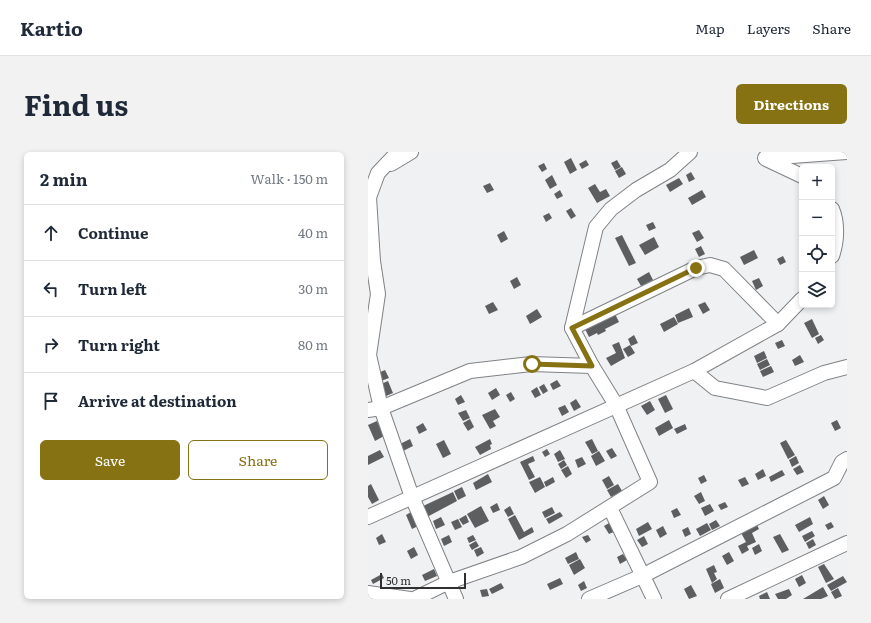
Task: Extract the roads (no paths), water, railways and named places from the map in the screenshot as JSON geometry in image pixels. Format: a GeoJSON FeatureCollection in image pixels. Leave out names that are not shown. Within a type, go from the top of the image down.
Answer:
{"type":"FeatureCollection","features":[{"type":"Feature","properties":{"kind":"street"},"geometry":{"type":"LineString","coordinates":[[398,152],[373,175],[369,199],[373,261],[378,294],[369,355],[375,409],[456,599]]}},
{"type":"Feature","properties":{"kind":"street"},"geometry":{"type":"LineString","coordinates":[[373,175],[411,152]]}},
{"type":"Feature","properties":{"kind":"street"},"geometry":{"type":"LineString","coordinates":[[414,599],[449,582],[521,557],[567,534],[650,482],[616,405],[592,366],[572,328],[596,227],[610,209],[636,190],[670,170],[690,152]]}},
{"type":"Feature","properties":{"kind":"street"},"geometry":{"type":"LineString","coordinates":[[762,155],[847,152]]}},
{"type":"Feature","properties":{"kind":"street"},"geometry":{"type":"LineString","coordinates":[[762,155],[799,174]]}},
{"type":"Feature","properties":{"kind":"street"},"geometry":{"type":"LineString","coordinates":[[835,229],[835,247]]}},
{"type":"Feature","properties":{"kind":"street"},"geometry":{"type":"LineString","coordinates":[[572,328],[696,268],[710,265],[724,269],[778,324]]}},
{"type":"Feature","properties":{"kind":"street"},"geometry":{"type":"LineString","coordinates":[[368,517],[694,371],[778,324],[799,302]]}},
{"type":"Feature","properties":{"kind":"street"},"geometry":{"type":"LineString","coordinates":[[375,409],[470,371],[532,364],[592,366]]}},
{"type":"Feature","properties":{"kind":"street"},"geometry":{"type":"LineString","coordinates":[[694,371],[715,388],[767,398],[824,373],[847,367]]}},
{"type":"Feature","properties":{"kind":"street"},"geometry":{"type":"LineString","coordinates":[[589,599],[642,576],[834,478],[842,462],[847,459]]}},
{"type":"Feature","properties":{"kind":"street"},"geometry":{"type":"LineString","coordinates":[[610,508],[654,599]]}},
{"type":"Feature","properties":{"kind":"street"},"geometry":{"type":"LineString","coordinates":[[728,599],[847,543]]}},
{"type":"Feature","properties":{"kind":"street"},"geometry":{"type":"LineString","coordinates":[[368,593],[410,599]]}}]}
